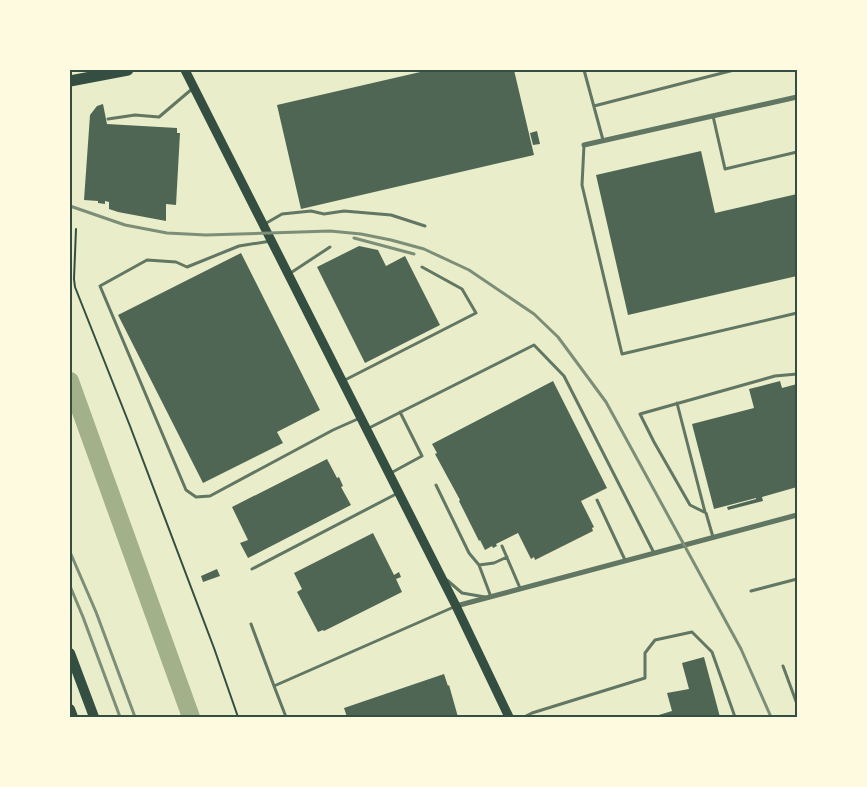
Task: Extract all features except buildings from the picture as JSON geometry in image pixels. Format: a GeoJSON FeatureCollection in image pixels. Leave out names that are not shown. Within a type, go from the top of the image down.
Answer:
{"type":"FeatureCollection","features":[{"type":"Feature","properties":{"kind":"highway"},"geometry":{"type":"LineString","coordinates":[[70,81],[128,70]]}},
{"type":"Feature","properties":{"kind":"main road"},"geometry":{"type":"LineString","coordinates":[[186,70],[510,717]]}},
{"type":"Feature","properties":{"kind":"main road"},"geometry":{"type":"LineString","coordinates":[[70,653],[94,717]]}},
{"type":"Feature","properties":{"kind":"main road"},"geometry":{"type":"LineString","coordinates":[[70,709],[73,717]]}},
{"type":"Feature","properties":{"kind":"street"},"geometry":{"type":"LineString","coordinates":[[584,144],[797,97]]}},
{"type":"Feature","properties":{"kind":"street"},"geometry":{"type":"LineString","coordinates":[[456,606],[797,515]]}},
{"type":"Feature","properties":{"kind":"lane"},"geometry":{"type":"LineString","coordinates":[[584,70],[603,140]]}},
{"type":"Feature","properties":{"kind":"lane"},"geometry":{"type":"LineString","coordinates":[[594,106],[734,70]]}},
{"type":"Feature","properties":{"kind":"lane"},"geometry":{"type":"LineString","coordinates":[[108,120],[135,115],[159,117],[194,88]]}},
{"type":"Feature","properties":{"kind":"lane"},"geometry":{"type":"LineString","coordinates":[[713,116],[725,169],[797,152]]}},
{"type":"Feature","properties":{"kind":"lane"},"geometry":{"type":"LineString","coordinates":[[584,144],[582,185],[622,354],[797,313]]}},
{"type":"Feature","properties":{"kind":"lane"},"geometry":{"type":"LineString","coordinates":[[264,225],[282,214],[311,211],[324,214],[344,211],[391,215],[425,226]]}},
{"type":"Feature","properties":{"kind":"lane"},"geometry":{"type":"LineString","coordinates":[[272,241],[239,246],[187,267],[176,262],[147,260],[102,283],[100,286],[186,490],[196,497],[210,496],[334,430],[361,418]]}},
{"type":"Feature","properties":{"kind":"lane"},"geometry":{"type":"LineString","coordinates":[[289,274],[330,247]]}},
{"type":"Feature","properties":{"kind":"lane"},"geometry":{"type":"LineString","coordinates":[[343,381],[476,313],[462,289],[422,267]]}},
{"type":"Feature","properties":{"kind":"lane"},"geometry":{"type":"LineString","coordinates":[[367,429],[534,345],[564,376],[654,553]]}},
{"type":"Feature","properties":{"kind":"lane"},"geometry":{"type":"LineString","coordinates":[[706,513],[690,505],[640,414],[775,376],[797,374]]}},
{"type":"Feature","properties":{"kind":"lane"},"geometry":{"type":"LineString","coordinates":[[677,403],[713,537]]}},
{"type":"Feature","properties":{"kind":"lane"},"geometry":{"type":"LineString","coordinates":[[389,474],[422,456],[400,412]]}},
{"type":"Feature","properties":{"kind":"lane"},"geometry":{"type":"LineString","coordinates":[[436,485],[469,553],[479,565],[490,597],[462,594],[440,574]]}},
{"type":"Feature","properties":{"kind":"lane"},"geometry":{"type":"LineString","coordinates":[[252,569],[399,493]]}},
{"type":"Feature","properties":{"kind":"lane"},"geometry":{"type":"LineString","coordinates":[[597,500],[626,561]]}},
{"type":"Feature","properties":{"kind":"lane"},"geometry":{"type":"LineString","coordinates":[[502,546],[520,589]]}},
{"type":"Feature","properties":{"kind":"lane"},"geometry":{"type":"LineString","coordinates":[[479,565],[494,563],[507,557]]}},
{"type":"Feature","properties":{"kind":"lane"},"geometry":{"type":"LineString","coordinates":[[751,591],[797,580]]}},
{"type":"Feature","properties":{"kind":"lane"},"geometry":{"type":"LineString","coordinates":[[274,686],[456,606]]}},
{"type":"Feature","properties":{"kind":"lane"},"geometry":{"type":"LineString","coordinates":[[251,624],[286,717]]}},
{"type":"Feature","properties":{"kind":"lane"},"geometry":{"type":"LineString","coordinates":[[524,717],[645,678],[645,653],[655,640],[692,632],[712,652],[735,717]]}},
{"type":"Feature","properties":{"kind":"lane"},"geometry":{"type":"LineString","coordinates":[[783,666],[797,704]]}},
{"type":"Feature","properties":{"kind":"path"},"geometry":{"type":"LineString","coordinates":[[76,229],[75,287],[130,426],[214,648],[238,717]]}},
{"type":"Feature","properties":{"kind":"waterway"},"geometry":{"type":"LineString","coordinates":[[70,381],[191,717]]}},
{"type":"Feature","properties":{"kind":"railway"},"geometry":{"type":"LineString","coordinates":[[70,206],[125,225],[167,233],[206,235],[330,231],[361,234],[391,240],[424,249],[469,270],[534,314],[558,337],[606,402],[741,649],[771,717]]}},
{"type":"Feature","properties":{"kind":"railway"},"geometry":{"type":"LineString","coordinates":[[354,238],[414,254]]}},
{"type":"Feature","properties":{"kind":"railway"},"geometry":{"type":"LineString","coordinates":[[70,552],[96,612],[135,717]]}},
{"type":"Feature","properties":{"kind":"railway"},"geometry":{"type":"LineString","coordinates":[[70,586],[120,717]]}}]}
